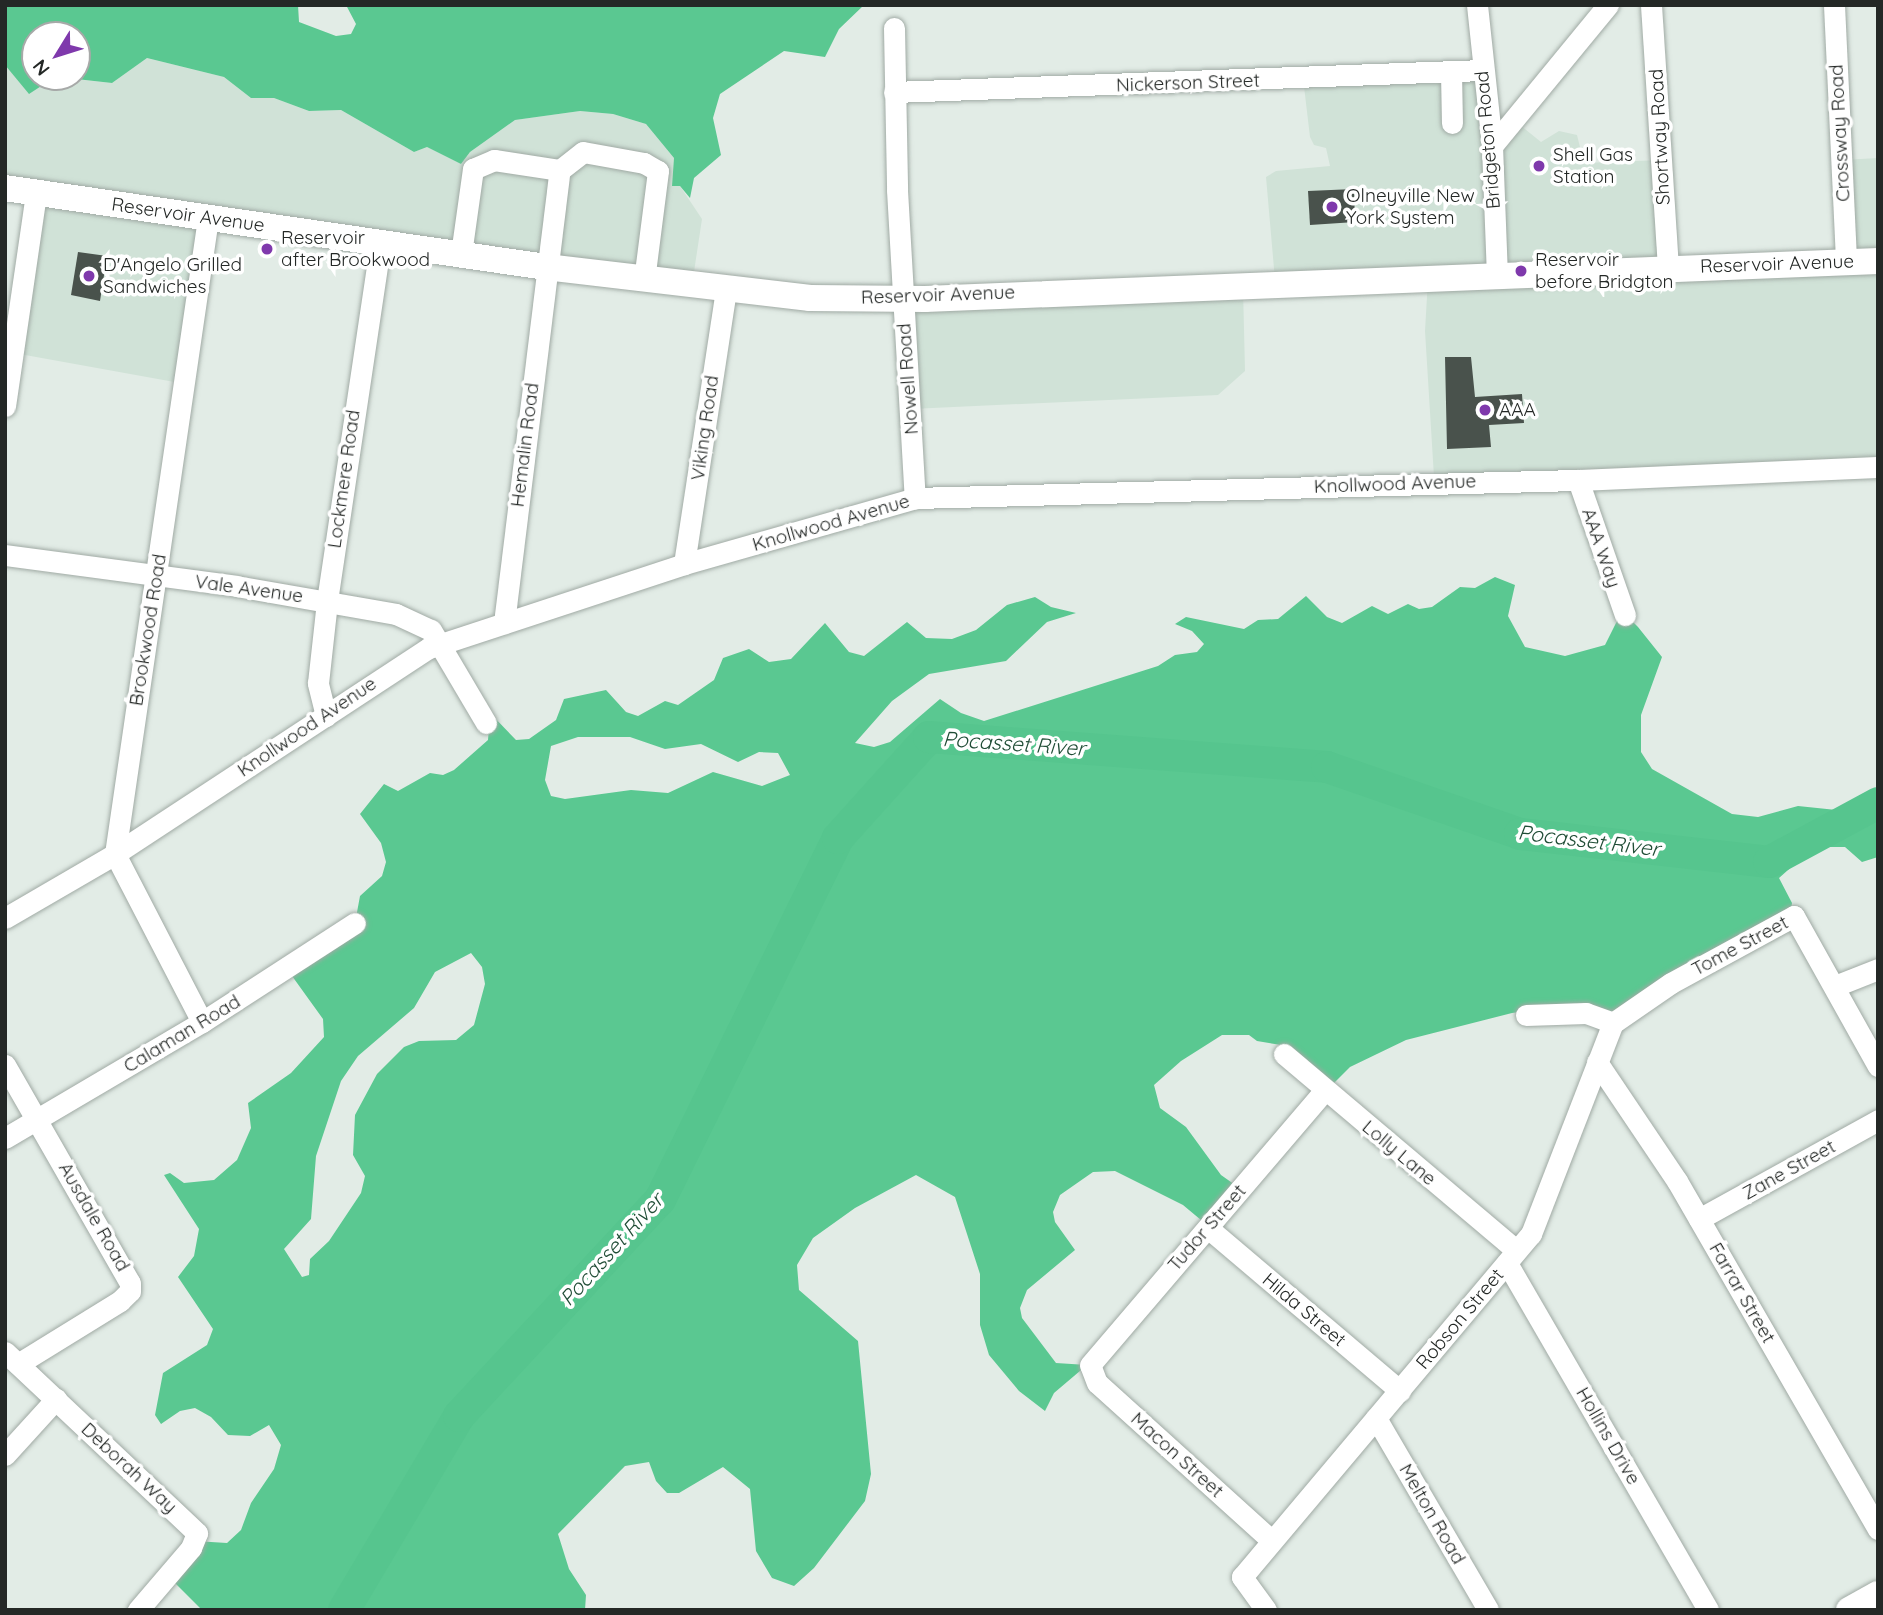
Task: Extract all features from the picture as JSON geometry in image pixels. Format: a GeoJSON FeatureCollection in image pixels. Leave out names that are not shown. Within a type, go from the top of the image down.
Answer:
{"type":"FeatureCollection","features":[{"type":"Feature","properties":{"kind":"main road","name":"Reservoir Avenue"},"geometry":{"type":"LineString","coordinates":[[5,188],[546,267],[726,291],[810,298],[902,298],[1878,261]]}},
{"type":"Feature","properties":{"kind":"main road"},"geometry":{"type":"LineString","coordinates":[[1849,1610],[1878,1594]]}},
{"type":"Feature","properties":{"kind":"street","name":"Bridgeton Road"},"geometry":{"type":"LineString","coordinates":[[1477,5],[1492,146],[1497,275]]}},
{"type":"Feature","properties":{"kind":"street"},"geometry":{"type":"LineString","coordinates":[[1492,146],[1608,5]]}},
{"type":"Feature","properties":{"kind":"street","name":"Shortway Road"},"geometry":{"type":"LineString","coordinates":[[1651,5],[1668,269]]}},
{"type":"Feature","properties":{"kind":"street","name":"Crossway Road"},"geometry":{"type":"LineString","coordinates":[[1833,5],[1846,262]]}},
{"type":"Feature","properties":{"kind":"street","name":"Nowell Road"},"geometry":{"type":"LineString","coordinates":[[894,28],[902,298],[915,498]]}},
{"type":"Feature","properties":{"kind":"street","name":"Nickerson Street"},"geometry":{"type":"LineString","coordinates":[[894,92],[1482,70]]}},
{"type":"Feature","properties":{"kind":"street"},"geometry":{"type":"LineString","coordinates":[[1451,72],[1452,123]]}},
{"type":"Feature","properties":{"kind":"street"},"geometry":{"type":"LineString","coordinates":[[461,254],[473,169],[494,160],[561,170],[583,152],[644,163],[658,171],[644,280]]}},
{"type":"Feature","properties":{"kind":"street","name":"Hemalin Road"},"geometry":{"type":"LineString","coordinates":[[504,623],[546,267],[561,170]]}},
{"type":"Feature","properties":{"kind":"street"},"geometry":{"type":"LineString","coordinates":[[5,406],[36,193]]}},
{"type":"Feature","properties":{"kind":"street","name":"Brookwood Road"},"geometry":{"type":"LineString","coordinates":[[115,854],[158,576],[208,218]]}},
{"type":"Feature","properties":{"kind":"street","name":"Lockmere Road"},"geometry":{"type":"LineString","coordinates":[[326,716],[318,683],[327,601],[381,242]]}},
{"type":"Feature","properties":{"kind":"street","name":"Viking Road"},"geometry":{"type":"LineString","coordinates":[[684,564],[726,291]]}},
{"type":"Feature","properties":{"kind":"street","name":"Knollwood Avenue"},"geometry":{"type":"LineString","coordinates":[[5,918],[115,854],[326,716],[391,669],[504,623],[684,564],[915,498],[1578,480],[1878,467]]}},
{"type":"Feature","properties":{"kind":"street","name":"AAA Way"},"geometry":{"type":"LineString","coordinates":[[1578,480],[1625,615]]}},
{"type":"Feature","properties":{"kind":"street","name":"Vale Avenue"},"geometry":{"type":"LineString","coordinates":[[5,555],[327,601],[407,618],[431,630],[444,648]]}},
{"type":"Feature","properties":{"kind":"street"},"geometry":{"type":"LineString","coordinates":[[444,648],[486,723]]}},
{"type":"Feature","properties":{"kind":"street"},"geometry":{"type":"LineString","coordinates":[[115,854],[202,1022]]}},
{"type":"Feature","properties":{"kind":"street","name":"Tome Street"},"geometry":{"type":"LineString","coordinates":[[1613,1023],[1671,983],[1794,916],[1878,1066]]}},
{"type":"Feature","properties":{"kind":"street","name":"Calaman Road"},"geometry":{"type":"LineString","coordinates":[[5,1138],[202,1022],[355,923]]}},
{"type":"Feature","properties":{"kind":"street"},"geometry":{"type":"LineString","coordinates":[[1835,986],[1878,969]]}},
{"type":"Feature","properties":{"kind":"street"},"geometry":{"type":"LineString","coordinates":[[1526,1015],[1586,1013],[1613,1023]]}},
{"type":"Feature","properties":{"kind":"street","name":"Robson Street"},"geometry":{"type":"LineString","coordinates":[[1266,1610],[1242,1577],[1271,1539],[1400,1391],[1538,1223],[1613,1023]]}},
{"type":"Feature","properties":{"kind":"street","name":"Lolly Lane"},"geometry":{"type":"LineString","coordinates":[[1284,1054],[1512,1257]]}},
{"type":"Feature","properties":{"kind":"street","name":"Farrar Street"},"geometry":{"type":"LineString","coordinates":[[1597,1062],[1699,1219],[1878,1529]]}},
{"type":"Feature","properties":{"kind":"street","name":"Ausdale Road"},"geometry":{"type":"LineString","coordinates":[[5,1065],[129,1277],[130,1291],[12,1358],[56,1399]]}},
{"type":"Feature","properties":{"kind":"street","name":"Tudor Street"},"geometry":{"type":"LineString","coordinates":[[1090,1365],[1324,1091]]}},
{"type":"Feature","properties":{"kind":"street","name":"Zane Street"},"geometry":{"type":"LineString","coordinates":[[1699,1219],[1878,1119]]}},
{"type":"Feature","properties":{"kind":"street","name":"Hilda Street"},"geometry":{"type":"LineString","coordinates":[[1208,1228],[1400,1391]]}},
{"type":"Feature","properties":{"kind":"street","name":"Hollins Drive"},"geometry":{"type":"LineString","coordinates":[[1512,1257],[1708,1610]]}},
{"type":"Feature","properties":{"kind":"street","name":"Macon Street"},"geometry":{"type":"LineString","coordinates":[[1090,1365],[1097,1383],[1271,1539]]}},
{"type":"Feature","properties":{"kind":"street"},"geometry":{"type":"LineString","coordinates":[[5,1455],[56,1399]]}},
{"type":"Feature","properties":{"kind":"street","name":"Deborah Way"},"geometry":{"type":"LineString","coordinates":[[56,1399],[187,1521],[196,1540],[138,1610]]}},
{"type":"Feature","properties":{"kind":"street","name":"Melton Road"},"geometry":{"type":"LineString","coordinates":[[1377,1418],[1488,1610]]}},
{"type":"Feature","properties":{"kind":"shaded area"},"geometry":{"type":"Polygon","coordinates":[[[147,58],[224,77],[251,98],[274,98],[309,111],[341,110],[414,152],[427,147],[461,164],[470,152],[515,120],[580,111],[613,114],[646,124],[674,158],[673,185],[680,186],[702,219],[692,285],[214,218],[180,383],[14,353],[34,199],[5,188],[5,65],[21,84],[21,91],[29,93],[91,91],[91,81],[112,83],[147,58]]]}},
{"type":"Feature","properties":{"kind":"shaded area"},"geometry":{"type":"Polygon","coordinates":[[[1482,70],[1490,134],[1515,121],[1541,142],[1559,131],[1577,135],[1584,163],[1662,160],[1667,265],[1839,263],[1843,160],[1878,158],[1878,466],[1434,477],[1425,331],[1428,279],[1275,280],[1266,177],[1276,171],[1330,166],[1326,148],[1314,145],[1310,137],[1303,78],[1482,70]]]}},
{"type":"Feature","properties":{"kind":"shaded area"},"geometry":{"type":"Polygon","coordinates":[[[1243,288],[1245,371],[1218,395],[911,409],[901,311],[1243,288]]]}},
{"type":"Feature","properties":{"kind":"green space"},"geometry":{"type":"Polygon","coordinates":[[[5,5],[298,5],[299,22],[336,36],[351,34],[356,24],[346,5],[864,5],[839,29],[825,57],[784,51],[720,94],[713,118],[721,155],[694,178],[690,198],[680,186],[672,186],[674,158],[646,124],[613,114],[580,111],[515,120],[470,152],[461,164],[427,147],[414,152],[341,110],[309,111],[274,98],[251,98],[224,77],[147,58],[112,83],[91,81],[91,21],[21,21],[21,84],[5,65],[5,5]]]}},
{"type":"Feature","properties":{"kind":"green space"},"geometry":{"type":"Polygon","coordinates":[[[1495,577],[1515,585],[1508,616],[1525,647],[1565,656],[1605,645],[1622,611],[1662,657],[1641,715],[1641,752],[1652,769],[1732,814],[1758,817],[1798,806],[1846,811],[1878,790],[1878,857],[1862,862],[1845,847],[1814,847],[1779,878],[1792,903],[1790,918],[1617,1015],[1558,1007],[1512,1013],[1406,1040],[1350,1067],[1331,1086],[1281,1045],[1257,1041],[1249,1035],[1222,1035],[1181,1061],[1154,1085],[1160,1108],[1186,1127],[1221,1175],[1238,1187],[1207,1225],[1183,1205],[1115,1171],[1093,1172],[1060,1195],[1053,1212],[1055,1222],[1075,1250],[1027,1290],[1020,1308],[1022,1318],[1056,1363],[1087,1365],[1054,1393],[1045,1411],[1019,1391],[989,1355],[980,1325],[980,1274],[955,1197],[916,1175],[855,1208],[813,1238],[797,1265],[799,1290],[858,1341],[871,1474],[865,1501],[814,1568],[794,1586],[772,1578],[756,1551],[750,1489],[723,1467],[679,1493],[667,1493],[656,1481],[649,1462],[625,1466],[558,1534],[569,1569],[586,1595],[585,1610],[202,1610],[169,1577],[195,1541],[227,1543],[241,1530],[251,1503],[274,1469],[281,1445],[269,1425],[250,1436],[228,1435],[211,1417],[195,1408],[180,1411],[161,1424],[155,1415],[163,1373],[207,1345],[213,1329],[178,1277],[194,1256],[199,1229],[164,1175],[170,1173],[184,1183],[214,1180],[237,1160],[251,1128],[248,1103],[291,1073],[324,1037],[323,1019],[287,969],[355,923],[360,896],[382,876],[386,862],[381,843],[360,814],[384,784],[398,791],[430,773],[443,775],[454,770],[488,740],[490,713],[516,740],[529,739],[556,720],[564,699],[606,690],[626,712],[638,716],[665,701],[678,705],[714,680],[723,658],[749,649],[769,662],[791,659],[825,623],[849,652],[864,656],[907,622],[926,638],[952,639],[976,630],[1007,605],[1035,597],[1051,607],[1076,613],[1047,622],[1006,661],[929,674],[892,701],[855,743],[874,747],[890,742],[940,699],[961,713],[984,721],[1158,666],[1175,655],[1197,652],[1204,644],[1192,631],[1175,624],[1186,617],[1244,629],[1258,620],[1278,619],[1306,596],[1327,617],[1342,623],[1372,606],[1388,614],[1408,604],[1419,609],[1432,607],[1460,587],[1475,588],[1495,577]],[[578,737],[551,746],[545,780],[551,796],[565,799],[631,790],[668,793],[713,772],[762,786],[790,775],[778,753],[759,752],[738,762],[701,744],[665,749],[630,737],[578,737]],[[471,953],[435,972],[414,1008],[358,1056],[341,1081],[316,1156],[311,1219],[284,1249],[302,1277],[309,1275],[310,1259],[329,1241],[361,1193],[365,1176],[353,1155],[355,1115],[377,1074],[404,1047],[419,1041],[456,1040],[474,1025],[485,984],[482,967],[471,953]]]}},
{"type":"Feature","properties":{"kind":"building","name":"Olneyville New York System"},"geometry":{"type":"Polygon","coordinates":[[[1354,189],[1355,222],[1310,225],[1308,191],[1354,189]]]}},
{"type":"Feature","properties":{"kind":"building","name":"D'Angelo Grilled Sandwiches"},"geometry":{"type":"Polygon","coordinates":[[[78,252],[107,256],[100,301],[71,295],[78,252]]]}},
{"type":"Feature","properties":{"kind":"building","name":"AAA"},"geometry":{"type":"Polygon","coordinates":[[[1445,357],[1471,357],[1475,397],[1522,394],[1524,423],[1489,425],[1491,447],[1447,449],[1445,357]]]}},
{"type":"Feature","properties":{"kind":"waterway","name":"Pocasset River"},"geometry":{"type":"LineString","coordinates":[[344,1610],[459,1416],[660,1200],[838,838],[929,737],[1327,767],[1520,834],[1769,862],[1878,803]]}},
{"type":"Feature","properties":{"kind":"place","name":"Shell Gas Station"},"geometry":{"type":"Point","coordinates":[1539,166]}},
{"type":"Feature","properties":{"kind":"place","name":"Olneyville New York System"},"geometry":{"type":"Point","coordinates":[1332,207]}},
{"type":"Feature","properties":{"kind":"place","name":"Reservoir after Brookwood"},"geometry":{"type":"Point","coordinates":[267,249]}},
{"type":"Feature","properties":{"kind":"place","name":"Reservoir before Bridgton"},"geometry":{"type":"Point","coordinates":[1521,271]}},
{"type":"Feature","properties":{"kind":"place","name":"D'Angelo Grilled Sandwiches"},"geometry":{"type":"Point","coordinates":[89,276]}},
{"type":"Feature","properties":{"kind":"place","name":"AAA"},"geometry":{"type":"Point","coordinates":[1485,410]}}]}
